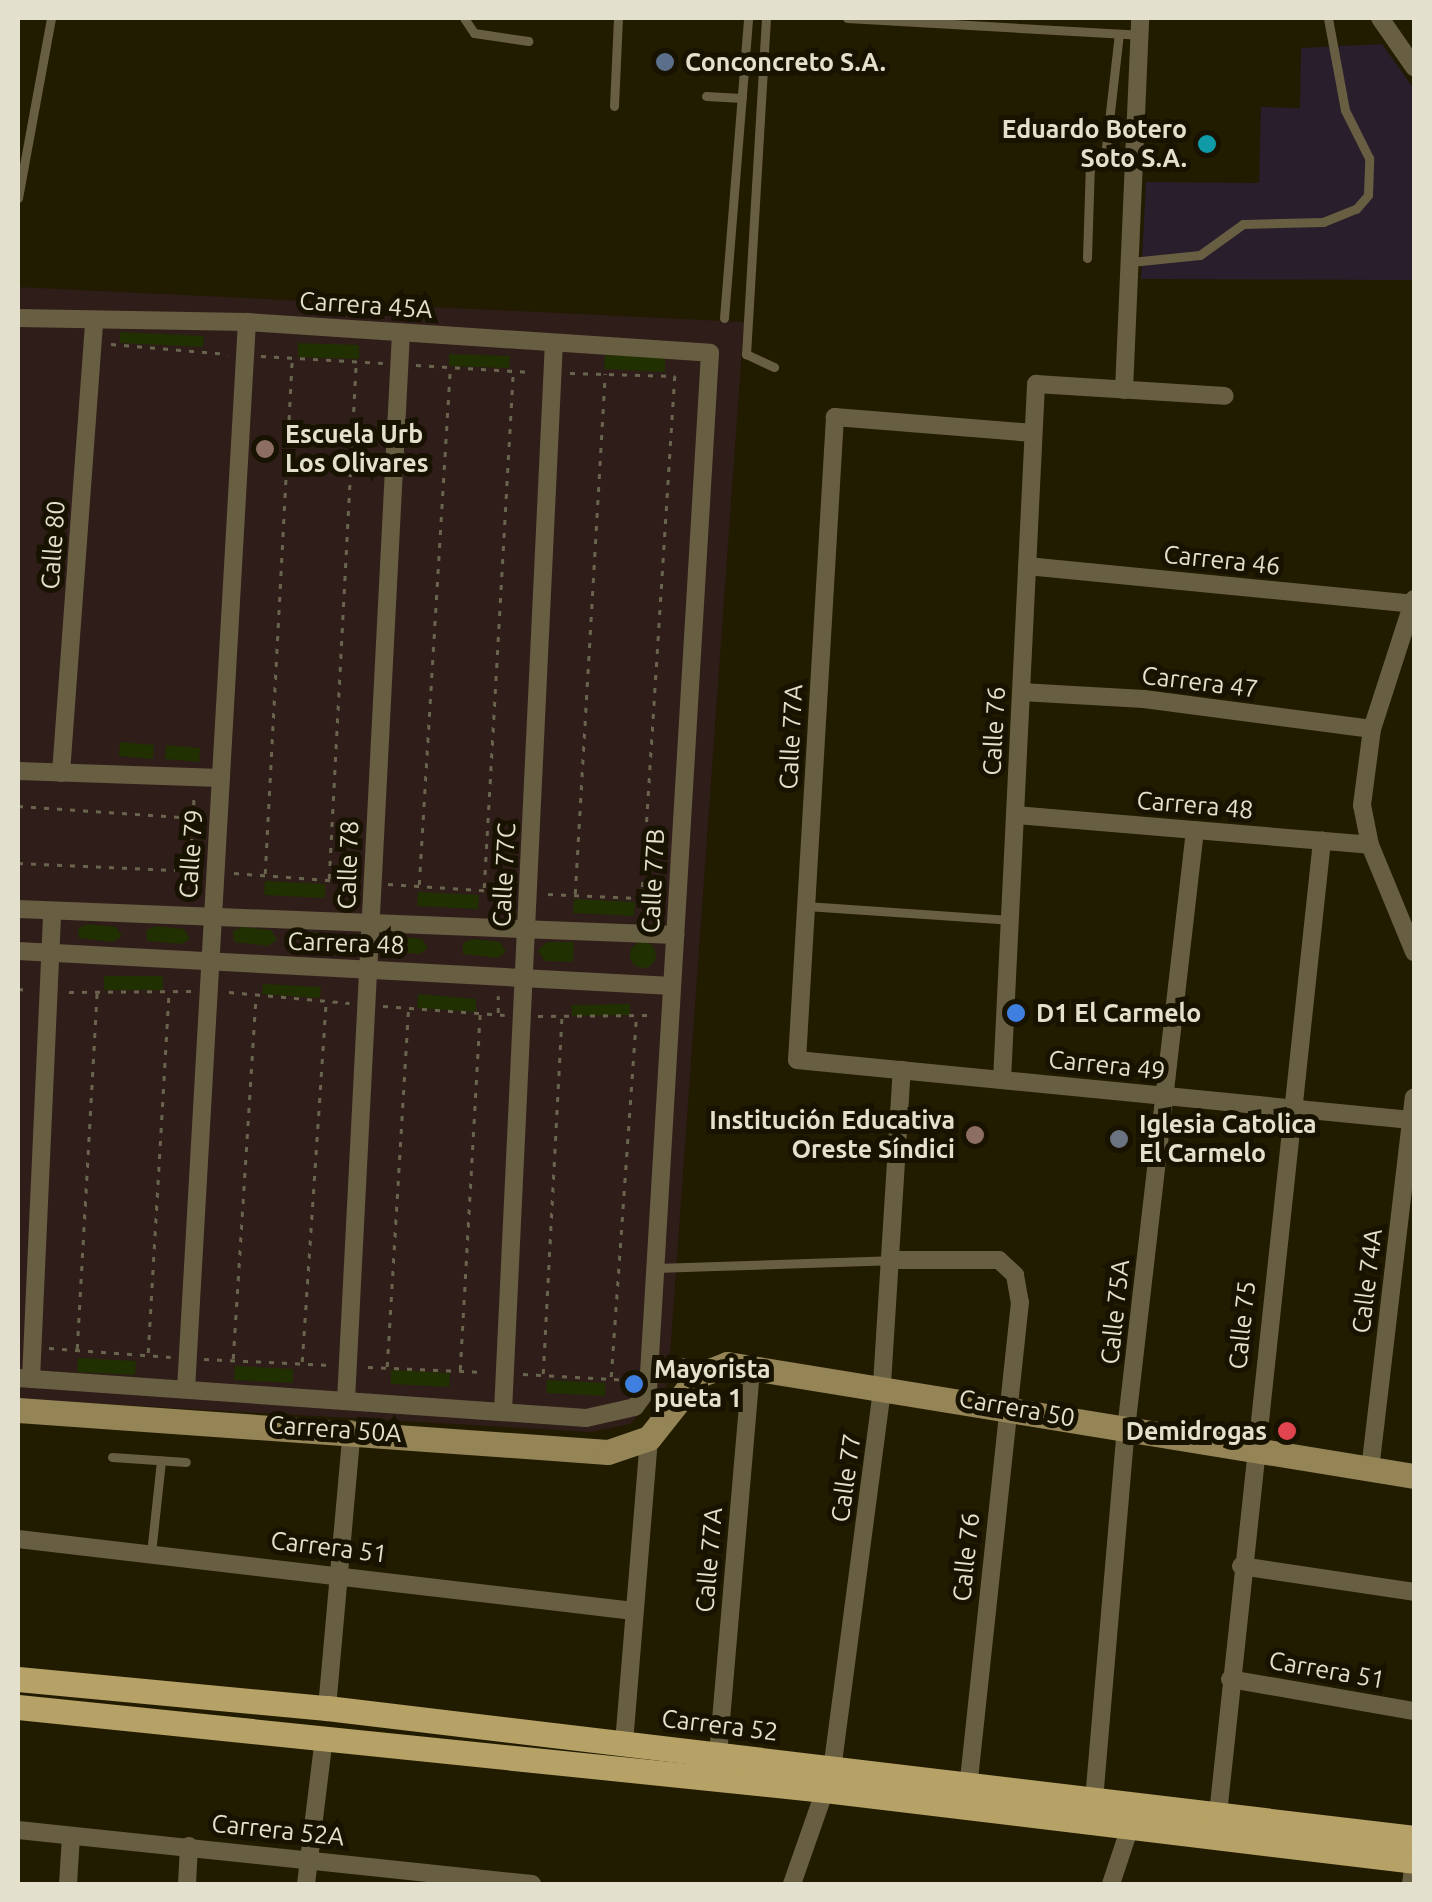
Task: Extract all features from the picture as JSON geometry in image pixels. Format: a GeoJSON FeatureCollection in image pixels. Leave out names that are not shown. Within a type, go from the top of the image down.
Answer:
{"type":"FeatureCollection","features":[{"type":"Feature","properties":{"kind":"main road","name":"Carrera 52"},"geometry":{"type":"LineString","coordinates":[[18,1680],[327,1708],[718,1755],[829,1780],[1414,1861]]}},
{"type":"Feature","properties":{"kind":"main road","name":"Carrera 52"},"geometry":{"type":"LineString","coordinates":[[18,1707],[324,1738],[829,1780],[968,1785],[1414,1838]]}},
{"type":"Feature","properties":{"kind":"street"},"geometry":{"type":"LineString","coordinates":[[1380,18],[1414,67]]}},
{"type":"Feature","properties":{"kind":"street"},"geometry":{"type":"LineString","coordinates":[[1140,26],[1124,390],[1225,396]]}},
{"type":"Feature","properties":{"kind":"street","name":"Carrera 45A"},"geometry":{"type":"LineString","coordinates":[[18,318],[247,322],[710,353]]}},
{"type":"Feature","properties":{"kind":"street","name":"Calle 80"},"geometry":{"type":"LineString","coordinates":[[61,773],[94,321]]}},
{"type":"Feature","properties":{"kind":"street","name":"Calle 79"},"geometry":{"type":"LineString","coordinates":[[186,1389],[247,322]]}},
{"type":"Feature","properties":{"kind":"street","name":"Calle 78"},"geometry":{"type":"LineString","coordinates":[[346,1400],[401,332]]}},
{"type":"Feature","properties":{"kind":"street","name":"Calle 77C"},"geometry":{"type":"LineString","coordinates":[[503,1411],[554,342]]}},
{"type":"Feature","properties":{"kind":"street","name":"Calle 77B"},"geometry":{"type":"LineString","coordinates":[[503,1411],[586,1418],[635,1407],[648,1389],[710,353]]}},
{"type":"Feature","properties":{"kind":"street","name":"Calle 76"},"geometry":{"type":"LineString","coordinates":[[1002,1080],[1036,384],[1124,390]]}},
{"type":"Feature","properties":{"kind":"street","name":"Calle 77A"},"geometry":{"type":"LineString","coordinates":[[797,1060],[835,417],[1034,433]]}},
{"type":"Feature","properties":{"kind":"street","name":"Carrera 46"},"geometry":{"type":"LineString","coordinates":[[1027,566],[1413,602]]}},
{"type":"Feature","properties":{"kind":"street"},"geometry":{"type":"LineString","coordinates":[[1413,602],[1372,728],[1362,805],[1370,845],[1414,952]]}},
{"type":"Feature","properties":{"kind":"street","name":"Carrera 47"},"geometry":{"type":"LineString","coordinates":[[1021,692],[1144,700],[1372,728]]}},
{"type":"Feature","properties":{"kind":"street"},"geometry":{"type":"LineString","coordinates":[[18,771],[221,778]]}},
{"type":"Feature","properties":{"kind":"street","name":"Carrera 48"},"geometry":{"type":"LineString","coordinates":[[1015,815],[1370,845]]}},
{"type":"Feature","properties":{"kind":"street","name":"Calle 75A"},"geometry":{"type":"LineString","coordinates":[[1094,1800],[1128,1428],[1195,830]]}},
{"type":"Feature","properties":{"kind":"street","name":"Calle 75"},"geometry":{"type":"LineString","coordinates":[[1218,1814],[1240,1566],[1322,841]]}},
{"type":"Feature","properties":{"kind":"street","name":"Carrera 48"},"geometry":{"type":"LineString","coordinates":[[18,908],[370,919],[675,935]]}},
{"type":"Feature","properties":{"kind":"street"},"geometry":{"type":"LineString","coordinates":[[52,911],[24,1378],[503,1411]]}},
{"type":"Feature","properties":{"kind":"street","name":"Carrera 48"},"geometry":{"type":"LineString","coordinates":[[18,952],[672,986]]}},
{"type":"Feature","properties":{"kind":"street","name":"Carrera 49"},"geometry":{"type":"LineString","coordinates":[[797,1060],[1411,1120]]}},
{"type":"Feature","properties":{"kind":"street","name":"Calle 77"},"geometry":{"type":"LineString","coordinates":[[792,1884],[829,1780],[882,1388],[902,1070]]}},
{"type":"Feature","properties":{"kind":"street","name":"Calle 74A"},"geometry":{"type":"LineString","coordinates":[[1370,1470],[1414,1098]]}},
{"type":"Feature","properties":{"kind":"street","name":"Calle 76"},"geometry":{"type":"LineString","coordinates":[[892,1260],[1000,1260],[1015,1275],[1020,1302],[968,1785]]}},
{"type":"Feature","properties":{"kind":"street","name":"Carrera 50"},"geometry":{"type":"LineString","coordinates":[[650,1438],[699,1375],[726,1364],[1007,1406],[1254,1452],[1414,1476]]}},
{"type":"Feature","properties":{"kind":"street","name":"Calle 77A"},"geometry":{"type":"LineString","coordinates":[[718,1755],[750,1370]]}},
{"type":"Feature","properties":{"kind":"street","name":"Carrera 50A"},"geometry":{"type":"LineString","coordinates":[[18,1410],[352,1429],[608,1452],[650,1438]]}},
{"type":"Feature","properties":{"kind":"street"},"geometry":{"type":"LineString","coordinates":[[327,1708],[352,1429]]}},
{"type":"Feature","properties":{"kind":"street"},"geometry":{"type":"LineString","coordinates":[[624,1743],[650,1438]]}},
{"type":"Feature","properties":{"kind":"street","name":"Carrera 51"},"geometry":{"type":"LineString","coordinates":[[18,1539],[339,1573],[634,1611]]}},
{"type":"Feature","properties":{"kind":"street"},"geometry":{"type":"LineString","coordinates":[[1240,1566],[1414,1592]]}},
{"type":"Feature","properties":{"kind":"street","name":"Carrera 51"},"geometry":{"type":"LineString","coordinates":[[1230,1678],[1414,1711]]}},
{"type":"Feature","properties":{"kind":"street"},"geometry":{"type":"LineString","coordinates":[[306,1884],[324,1738]]}},
{"type":"Feature","properties":{"kind":"street"},"geometry":{"type":"LineString","coordinates":[[1111,1884],[1131,1824]]}},
{"type":"Feature","properties":{"kind":"street","name":"Carrera 52A"},"geometry":{"type":"LineString","coordinates":[[18,1830],[532,1884]]}},
{"type":"Feature","properties":{"kind":"street"},"geometry":{"type":"LineString","coordinates":[[68,1884],[71,1836]]}},
{"type":"Feature","properties":{"kind":"street"},"geometry":{"type":"LineString","coordinates":[[187,1884],[189,1846]]}},
{"type":"Feature","properties":{"kind":"street"},"geometry":{"type":"LineString","coordinates":[[1411,1884],[1414,1861]]}},
{"type":"Feature","properties":{"kind":"lane"},"geometry":{"type":"LineString","coordinates":[[18,198],[51,18]]}},
{"type":"Feature","properties":{"kind":"lane"},"geometry":{"type":"LineString","coordinates":[[464,18],[466,30],[528,41]]}},
{"type":"Feature","properties":{"kind":"lane"},"geometry":{"type":"LineString","coordinates":[[614,106],[618,18]]}},
{"type":"Feature","properties":{"kind":"lane"},"geometry":{"type":"LineString","coordinates":[[724,318],[748,18]]}},
{"type":"Feature","properties":{"kind":"lane"},"geometry":{"type":"LineString","coordinates":[[766,18],[746,354],[774,367]]}},
{"type":"Feature","properties":{"kind":"lane"},"geometry":{"type":"LineString","coordinates":[[847,18],[947,20],[1120,34],[1140,26]]}},
{"type":"Feature","properties":{"kind":"lane"},"geometry":{"type":"LineString","coordinates":[[1129,262],[1200,255],[1244,224],[1322,222],[1356,209],[1368,194],[1370,158],[1345,110],[1328,18]]}},
{"type":"Feature","properties":{"kind":"lane"},"geometry":{"type":"LineString","coordinates":[[1105,156],[1120,34]]}},
{"type":"Feature","properties":{"kind":"lane"},"geometry":{"type":"LineString","coordinates":[[706,96],[742,98]]}},
{"type":"Feature","properties":{"kind":"lane"},"geometry":{"type":"LineString","coordinates":[[1087,258],[1090,161],[1105,156],[1134,157]]}},
{"type":"Feature","properties":{"kind":"lane"},"geometry":{"type":"LineString","coordinates":[[806,906],[1010,920]]}},
{"type":"Feature","properties":{"kind":"lane"},"geometry":{"type":"LineString","coordinates":[[656,1268],[892,1260]]}},
{"type":"Feature","properties":{"kind":"lane"},"geometry":{"type":"LineString","coordinates":[[112,1457],[186,1462]]}},
{"type":"Feature","properties":{"kind":"lane"},"geometry":{"type":"LineString","coordinates":[[151,1553],[162,1461]]}},
{"type":"Feature","properties":{"kind":"path"},"geometry":{"type":"LineString","coordinates":[[264,875],[292,358]]}},
{"type":"Feature","properties":{"kind":"path"},"geometry":{"type":"LineString","coordinates":[[329,880],[356,362]]}},
{"type":"Feature","properties":{"kind":"path"},"geometry":{"type":"LineString","coordinates":[[419,886],[450,368]]}},
{"type":"Feature","properties":{"kind":"path"},"geometry":{"type":"LineString","coordinates":[[484,890],[513,371]]}},
{"type":"Feature","properties":{"kind":"path"},"geometry":{"type":"LineString","coordinates":[[575,895],[599,532],[605,374]]}},
{"type":"Feature","properties":{"kind":"path"},"geometry":{"type":"LineString","coordinates":[[642,898],[675,376]]}},
{"type":"Feature","properties":{"kind":"path"},"geometry":{"type":"LineString","coordinates":[[284,513],[291,514]]}},
{"type":"Feature","properties":{"kind":"path"},"geometry":{"type":"LineString","coordinates":[[497,525],[504,525]]}},
{"type":"Feature","properties":{"kind":"path"},"geometry":{"type":"LineString","coordinates":[[654,534],[665,534]]}},
{"type":"Feature","properties":{"kind":"path"},"geometry":{"type":"LineString","coordinates":[[273,719],[279,719]]}},
{"type":"Feature","properties":{"kind":"path"},"geometry":{"type":"LineString","coordinates":[[331,722],[338,723]]}},
{"type":"Feature","properties":{"kind":"path"},"geometry":{"type":"LineString","coordinates":[[485,734],[492,734]]}},
{"type":"Feature","properties":{"kind":"path"},"geometry":{"type":"LineString","coordinates":[[642,741],[652,742]]}},
{"type":"Feature","properties":{"kind":"path"},"geometry":{"type":"LineString","coordinates":[[186,916],[195,777]]}},
{"type":"Feature","properties":{"kind":"path"},"geometry":{"type":"LineString","coordinates":[[18,806],[192,818]]}},
{"type":"Feature","properties":{"kind":"path"},"geometry":{"type":"LineString","coordinates":[[18,863],[677,900]]}},
{"type":"Feature","properties":{"kind":"path"},"geometry":{"type":"LineString","coordinates":[[341,918],[343,881]]}},
{"type":"Feature","properties":{"kind":"path"},"geometry":{"type":"LineString","coordinates":[[500,926],[501,892]]}},
{"type":"Feature","properties":{"kind":"path"},"geometry":{"type":"LineString","coordinates":[[18,989],[206,990],[522,1016],[669,1015]]}},
{"type":"Feature","properties":{"kind":"path"},"geometry":{"type":"LineString","coordinates":[[148,1355],[169,991]]}},
{"type":"Feature","properties":{"kind":"path"},"geometry":{"type":"LineString","coordinates":[[77,1350],[96,992]]}},
{"type":"Feature","properties":{"kind":"path"},"geometry":{"type":"LineString","coordinates":[[233,1360],[256,995]]}},
{"type":"Feature","properties":{"kind":"path"},"geometry":{"type":"LineString","coordinates":[[302,1364],[326,1001]]}},
{"type":"Feature","properties":{"kind":"path"},"geometry":{"type":"LineString","coordinates":[[387,1368],[408,1008]]}},
{"type":"Feature","properties":{"kind":"path"},"geometry":{"type":"LineString","coordinates":[[460,1371],[480,1013]]}},
{"type":"Feature","properties":{"kind":"path"},"geometry":{"type":"LineString","coordinates":[[543,1375],[562,1016]]}},
{"type":"Feature","properties":{"kind":"path"},"geometry":{"type":"LineString","coordinates":[[611,1379],[636,1016]]}},
{"type":"Feature","properties":{"kind":"path"},"geometry":{"type":"LineString","coordinates":[[88,1144],[96,1144]]}},
{"type":"Feature","properties":{"kind":"path"},"geometry":{"type":"LineString","coordinates":[[154,1146],[160,1146]]}},
{"type":"Feature","properties":{"kind":"path"},"geometry":{"type":"LineString","coordinates":[[309,1159],[316,1160]]}},
{"type":"Feature","properties":{"kind":"path"},"geometry":{"type":"LineString","coordinates":[[465,1167],[471,1168]]}},
{"type":"Feature","properties":{"kind":"path"},"geometry":{"type":"LineString","coordinates":[[554,1170],[560,1170]]}},
{"type":"Feature","properties":{"kind":"path"},"geometry":{"type":"LineString","coordinates":[[618,1175],[625,1175]]}},
{"type":"Feature","properties":{"kind":"shaded area"},"geometry":{"type":"Polygon","coordinates":[[[1382,44],[1414,89],[1414,280],[1141,279],[1146,182],[1259,183],[1261,107],[1300,108],[1301,48],[1382,44]]]}},
{"type":"Feature","properties":{"kind":"shaded area"},"geometry":{"type":"Polygon","coordinates":[[[18,287],[744,322],[668,1384],[630,1424],[591,1432],[18,1399],[18,287]]]}},
{"type":"Feature","properties":{"kind":"green space"},"geometry":{"type":"Polygon","coordinates":[[[120,332],[204,336],[203,347],[120,343],[120,332]]]}},
{"type":"Feature","properties":{"kind":"green space"},"geometry":{"type":"Polygon","coordinates":[[[298,343],[359,345],[359,359],[298,357],[298,343]]]}},
{"type":"Feature","properties":{"kind":"green space"},"geometry":{"type":"Polygon","coordinates":[[[449,354],[510,356],[509,368],[449,366],[449,354]]]}},
{"type":"Feature","properties":{"kind":"green space"},"geometry":{"type":"Polygon","coordinates":[[[605,355],[665,358],[665,372],[604,369],[605,355]]]}},
{"type":"Feature","properties":{"kind":"green space"},"geometry":{"type":"Polygon","coordinates":[[[120,742],[154,745],[153,759],[119,756],[120,742]]]}},
{"type":"Feature","properties":{"kind":"green space"},"geometry":{"type":"Polygon","coordinates":[[[166,745],[200,748],[199,762],[165,759],[166,745]]]}},
{"type":"Feature","properties":{"kind":"green space"},"geometry":{"type":"Polygon","coordinates":[[[265,881],[325,884],[325,898],[264,895],[265,881]]]}},
{"type":"Feature","properties":{"kind":"green space"},"geometry":{"type":"Polygon","coordinates":[[[418,892],[479,895],[478,909],[417,906],[418,892]]]}},
{"type":"Feature","properties":{"kind":"green space"},"geometry":{"type":"Polygon","coordinates":[[[574,899],[635,902],[634,916],[573,913],[574,899]]]}},
{"type":"Feature","properties":{"kind":"green space"},"geometry":{"type":"Polygon","coordinates":[[[88,924],[116,927],[122,936],[113,942],[79,938],[78,928],[88,924]]]}},
{"type":"Feature","properties":{"kind":"green space"},"geometry":{"type":"Polygon","coordinates":[[[156,926],[184,929],[190,939],[181,944],[147,941],[146,930],[156,926]]]}},
{"type":"Feature","properties":{"kind":"green space"},"geometry":{"type":"Polygon","coordinates":[[[243,927],[271,930],[277,940],[268,946],[234,942],[233,931],[243,927]]]}},
{"type":"Feature","properties":{"kind":"green space"},"geometry":{"type":"Polygon","coordinates":[[[312,932],[340,935],[346,944],[337,950],[303,947],[302,936],[312,932]]]}},
{"type":"Feature","properties":{"kind":"green space"},"geometry":{"type":"Polygon","coordinates":[[[395,936],[422,939],[428,948],[420,954],[385,951],[385,940],[395,936]]]}},
{"type":"Feature","properties":{"kind":"green space"},"geometry":{"type":"Polygon","coordinates":[[[473,939],[500,942],[506,952],[498,958],[463,954],[463,943],[473,939]]]}},
{"type":"Feature","properties":{"kind":"green space"},"geometry":{"type":"Polygon","coordinates":[[[547,942],[574,942],[573,962],[545,961],[538,951],[547,942]]]}},
{"type":"Feature","properties":{"kind":"green space"},"geometry":{"type":"Polygon","coordinates":[[[643,942],[652,946],[656,955],[652,964],[643,968],[634,964],[630,955],[634,946],[643,942]]]}},
{"type":"Feature","properties":{"kind":"green space"},"geometry":{"type":"Polygon","coordinates":[[[104,976],[163,976],[163,990],[104,990],[104,976]]]}},
{"type":"Feature","properties":{"kind":"green space"},"geometry":{"type":"Polygon","coordinates":[[[263,984],[321,987],[320,998],[262,994],[263,984]]]}},
{"type":"Feature","properties":{"kind":"green space"},"geometry":{"type":"Polygon","coordinates":[[[418,994],[476,999],[476,1012],[417,1008],[418,994]]]}},
{"type":"Feature","properties":{"kind":"green space"},"geometry":{"type":"Polygon","coordinates":[[[630,1004],[630,1015],[572,1016],[571,1005],[630,1004]]]}},
{"type":"Feature","properties":{"kind":"green space"},"geometry":{"type":"Polygon","coordinates":[[[78,1358],[136,1361],[135,1375],[77,1372],[78,1358]]]}},
{"type":"Feature","properties":{"kind":"green space"},"geometry":{"type":"Polygon","coordinates":[[[235,1366],[293,1369],[293,1383],[234,1380],[235,1366]]]}},
{"type":"Feature","properties":{"kind":"green space"},"geometry":{"type":"Polygon","coordinates":[[[391,1370],[450,1373],[449,1387],[391,1384],[391,1370]]]}},
{"type":"Feature","properties":{"kind":"green space"},"geometry":{"type":"Polygon","coordinates":[[[547,1380],[605,1383],[605,1396],[546,1393],[547,1380]]]}},
{"type":"Feature","properties":{"kind":"place","name":"Conconcreto S.A."},"geometry":{"type":"Point","coordinates":[665,62]}},
{"type":"Feature","properties":{"kind":"place","name":"Eduardo Botero Soto S.A."},"geometry":{"type":"Point","coordinates":[1207,144]}},
{"type":"Feature","properties":{"kind":"place","name":"Escuela Urb Los Olivares"},"geometry":{"type":"Point","coordinates":[265,449]}},
{"type":"Feature","properties":{"kind":"place","name":"D1 El Carmelo"},"geometry":{"type":"Point","coordinates":[1016,1013]}},
{"type":"Feature","properties":{"kind":"place","name":"Institución Educativa Oreste Síndici"},"geometry":{"type":"Point","coordinates":[975,1135]}},
{"type":"Feature","properties":{"kind":"place","name":"Iglesia Catolica El Carmelo"},"geometry":{"type":"Point","coordinates":[1119,1139]}},
{"type":"Feature","properties":{"kind":"place","name":"Mayorista pueta 1"},"geometry":{"type":"Point","coordinates":[634,1384]}},
{"type":"Feature","properties":{"kind":"place","name":"Demidrogas"},"geometry":{"type":"Point","coordinates":[1287,1431]}}]}
